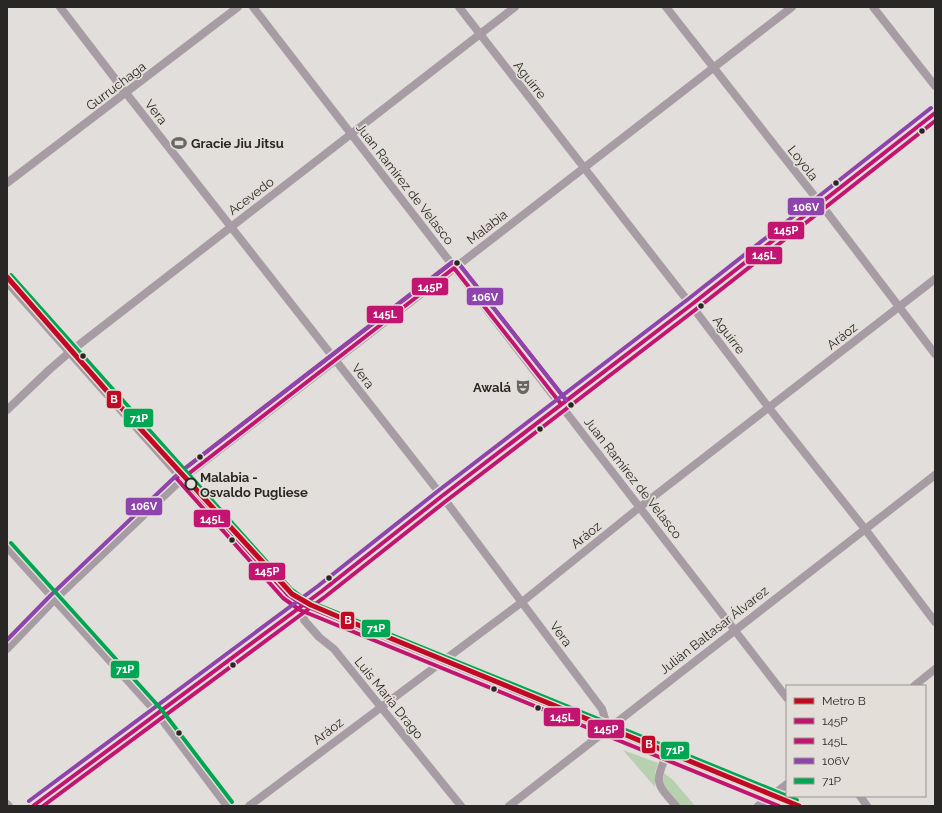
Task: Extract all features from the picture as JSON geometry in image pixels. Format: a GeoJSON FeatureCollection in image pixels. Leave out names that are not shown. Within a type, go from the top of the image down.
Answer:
{"type":"FeatureCollection","features":[{"type":"Feature","properties":{"kind":"main road"},"geometry":{"type":"LineString","coordinates":[[33,806],[303,605],[442,496],[691,305],[935,113]]}},
{"type":"Feature","properties":{"kind":"main road"},"geometry":{"type":"LineString","coordinates":[[7,279],[287,594],[303,605],[795,806]]}},
{"type":"Feature","properties":{"kind":"street","name":"Vera"},"geometry":{"type":"LineString","coordinates":[[60,7],[230,227],[442,496],[602,708],[608,729]]}},
{"type":"Feature","properties":{"kind":"street","name":"Gurruchaga"},"geometry":{"type":"LineString","coordinates":[[7,183],[238,7]]}},
{"type":"Feature","properties":{"kind":"street","name":"Juan Ramírez de Velasco"},"geometry":{"type":"LineString","coordinates":[[253,7],[786,697]]}},
{"type":"Feature","properties":{"kind":"street","name":"Aguirre"},"geometry":{"type":"LineString","coordinates":[[459,7],[691,305],[769,408],[865,529],[935,622]]}},
{"type":"Feature","properties":{"kind":"street","name":"Acevedo"},"geometry":{"type":"LineString","coordinates":[[7,410],[71,351],[515,7]]}},
{"type":"Feature","properties":{"kind":"street","name":"Loyola"},"geometry":{"type":"LineString","coordinates":[[666,7],[820,203],[935,354]]}},
{"type":"Feature","properties":{"kind":"street","name":"Malabia"},"geometry":{"type":"LineString","coordinates":[[7,649],[54,600],[183,478],[583,167],[792,7]]}},
{"type":"Feature","properties":{"kind":"street"},"geometry":{"type":"LineString","coordinates":[[874,7],[935,86]]}},
{"type":"Feature","properties":{"kind":"street","name":"Aráoz"},"geometry":{"type":"LineString","coordinates":[[249,806],[522,602],[640,508],[935,279]]}},
{"type":"Feature","properties":{"kind":"street","name":"Julián Baltasar Álvarez"},"geometry":{"type":"LineString","coordinates":[[509,806],[935,475]]}},
{"type":"Feature","properties":{"kind":"street"},"geometry":{"type":"LineString","coordinates":[[7,547],[157,714],[227,806]]}},
{"type":"Feature","properties":{"kind":"street","name":"Luis María Drago"},"geometry":{"type":"LineString","coordinates":[[303,605],[304,620],[319,638],[334,649],[461,806]]}},
{"type":"Feature","properties":{"kind":"street"},"geometry":{"type":"LineString","coordinates":[[915,685],[935,669]]}},
{"type":"Feature","properties":{"kind":"street"},"geometry":{"type":"LineString","coordinates":[[667,753],[658,775],[659,783],[676,806]]}},
{"type":"Feature","properties":{"kind":"street"},"geometry":{"type":"LineString","coordinates":[[758,806],[786,785]]}},
{"type":"Feature","properties":{"kind":"street"},"geometry":{"type":"LineString","coordinates":[[861,797],[866,806]]}},
{"type":"Feature","properties":{"kind":"green space"},"geometry":{"type":"Polygon","coordinates":[[[623,750],[658,763],[655,773],[655,787],[623,750]]]}},
{"type":"Feature","properties":{"kind":"green space"},"geometry":{"type":"Polygon","coordinates":[[[664,773],[673,780],[695,806],[680,806],[677,803],[665,787],[663,778],[664,773]]]}},
{"type":"Feature","properties":{"kind":"metro line","name":"B"},"geometry":{"type":"LineString","coordinates":[[7,277],[126,413],[292,594],[311,605],[351,622],[799,806]]}},
{"type":"Feature","properties":{"kind":"transit line","name":"106V"},"geometry":{"type":"LineString","coordinates":[[29,801],[318,586],[438,491],[687,300],[931,108]]}},
{"type":"Feature","properties":{"kind":"transit line","name":"145P"},"geometry":{"type":"LineString","coordinates":[[33,806],[322,591],[442,496],[691,305],[935,113]]}},
{"type":"Feature","properties":{"kind":"transit line","name":"145L"},"geometry":{"type":"LineString","coordinates":[[43,806],[326,596],[446,501],[695,310],[935,121]]}},
{"type":"Feature","properties":{"kind":"transit line","name":"106V"},"geometry":{"type":"LineString","coordinates":[[7,640],[50,596],[179,473],[452,262],[459,264],[566,400]]}},
{"type":"Feature","properties":{"kind":"transit line","name":"145L"},"geometry":{"type":"LineString","coordinates":[[566,400],[459,264],[453,262],[179,473],[177,479],[283,598],[300,610],[779,806]]}},
{"type":"Feature","properties":{"kind":"transit line","name":"145P"},"geometry":{"type":"LineString","coordinates":[[561,404],[454,268],[183,478],[287,594],[303,605],[795,806]]}},
{"type":"Feature","properties":{"kind":"transit line","name":"71P"},"geometry":{"type":"LineString","coordinates":[[11,275],[291,589],[306,600],[786,796]]}},
{"type":"Feature","properties":{"kind":"transit line","name":"71P"},"geometry":{"type":"LineString","coordinates":[[11,543],[161,709],[232,802]]}},
{"type":"Feature","properties":{"kind":"transit line","name":"71P"},"geometry":{"type":"LineString","coordinates":[[790,797],[797,800]]}},
{"type":"Feature","properties":{"kind":"place","name":"Gracie Jiu Jitsu"},"geometry":{"type":"Point","coordinates":[179,143]}},
{"type":"Feature","properties":{"kind":"place","name":"Awalá"},"geometry":{"type":"Point","coordinates":[523,387]}},
{"type":"Feature","properties":{"kind":"place","name":"Malabia - Osvaldo Pugliese"},"geometry":{"type":"Point","coordinates":[191,484]}}]}
